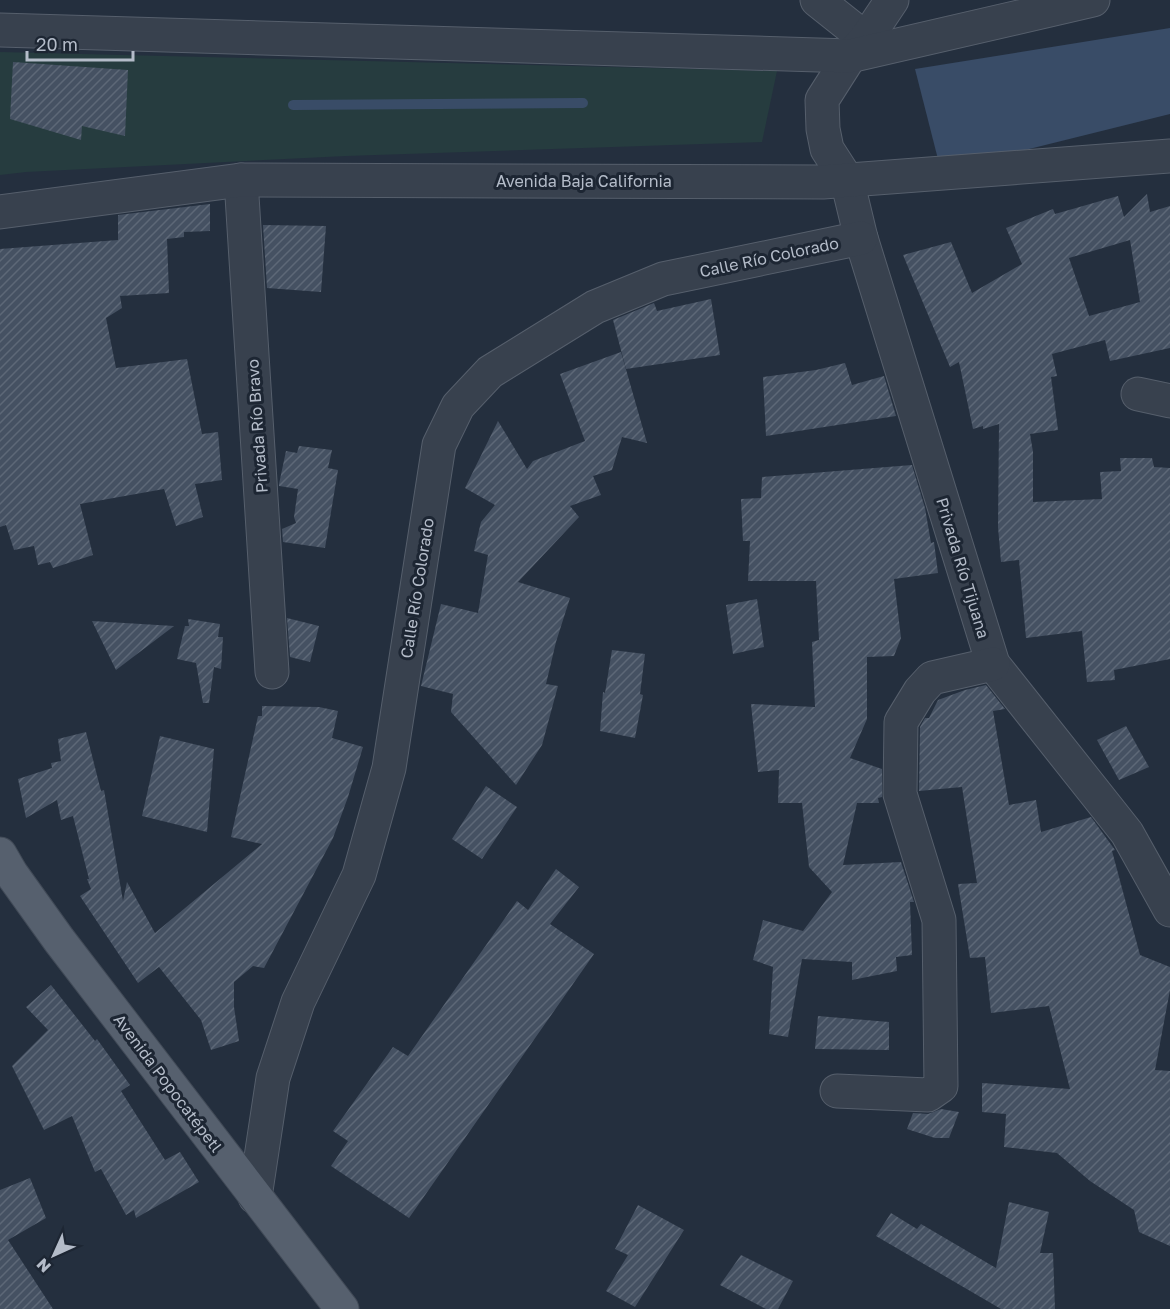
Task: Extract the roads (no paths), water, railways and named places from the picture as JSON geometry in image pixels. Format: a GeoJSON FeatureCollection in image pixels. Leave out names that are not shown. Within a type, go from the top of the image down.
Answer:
{"type":"FeatureCollection","features":[{"type":"Feature","properties":{"kind":"main road","name":"Avenida Popocatépetl"},"geometry":{"type":"LineString","coordinates":[[0,854],[59,940],[342,1309]]}},
{"type":"Feature","properties":{"kind":"street"},"geometry":{"type":"LineString","coordinates":[[817,0],[858,47]]}},
{"type":"Feature","properties":{"kind":"street","name":"Privada Río Tijuana"},"geometry":{"type":"LineString","coordinates":[[892,0],[822,100],[823,129],[827,149],[847,180],[861,238],[993,664],[1127,833],[1170,910]]}},
{"type":"Feature","properties":{"kind":"street"},"geometry":{"type":"LineString","coordinates":[[0,30],[858,47],[1093,0]]}},
{"type":"Feature","properties":{"kind":"street","name":"Avenida Baja California"},"geometry":{"type":"LineString","coordinates":[[0,212],[241,180],[799,182],[1170,156]]}},
{"type":"Feature","properties":{"kind":"street","name":"Privada Río Bravo"},"geometry":{"type":"LineString","coordinates":[[241,180],[272,672]]}},
{"type":"Feature","properties":{"kind":"street","name":"Calle Río Colorado"},"geometry":{"type":"LineString","coordinates":[[255,1197],[273,1078],[297,1002],[359,875],[389,768],[439,446],[458,406],[490,372],[605,303],[663,279],[861,238]]}},
{"type":"Feature","properties":{"kind":"street"},"geometry":{"type":"LineString","coordinates":[[1138,394],[1170,401]]}},
{"type":"Feature","properties":{"kind":"street"},"geometry":{"type":"LineString","coordinates":[[837,1091],[928,1095],[941,1086],[939,920],[900,794],[901,722],[920,691],[932,678],[993,664]]}},
{"type":"Feature","properties":{"kind":"water"},"geometry":{"type":"Polygon","coordinates":[[[1170,28],[1170,114],[941,171],[915,69],[1170,28]]]}},
{"type":"Feature","properties":{"kind":"waterway"},"geometry":{"type":"LineString","coordinates":[[293,105],[583,103]]}}]}
